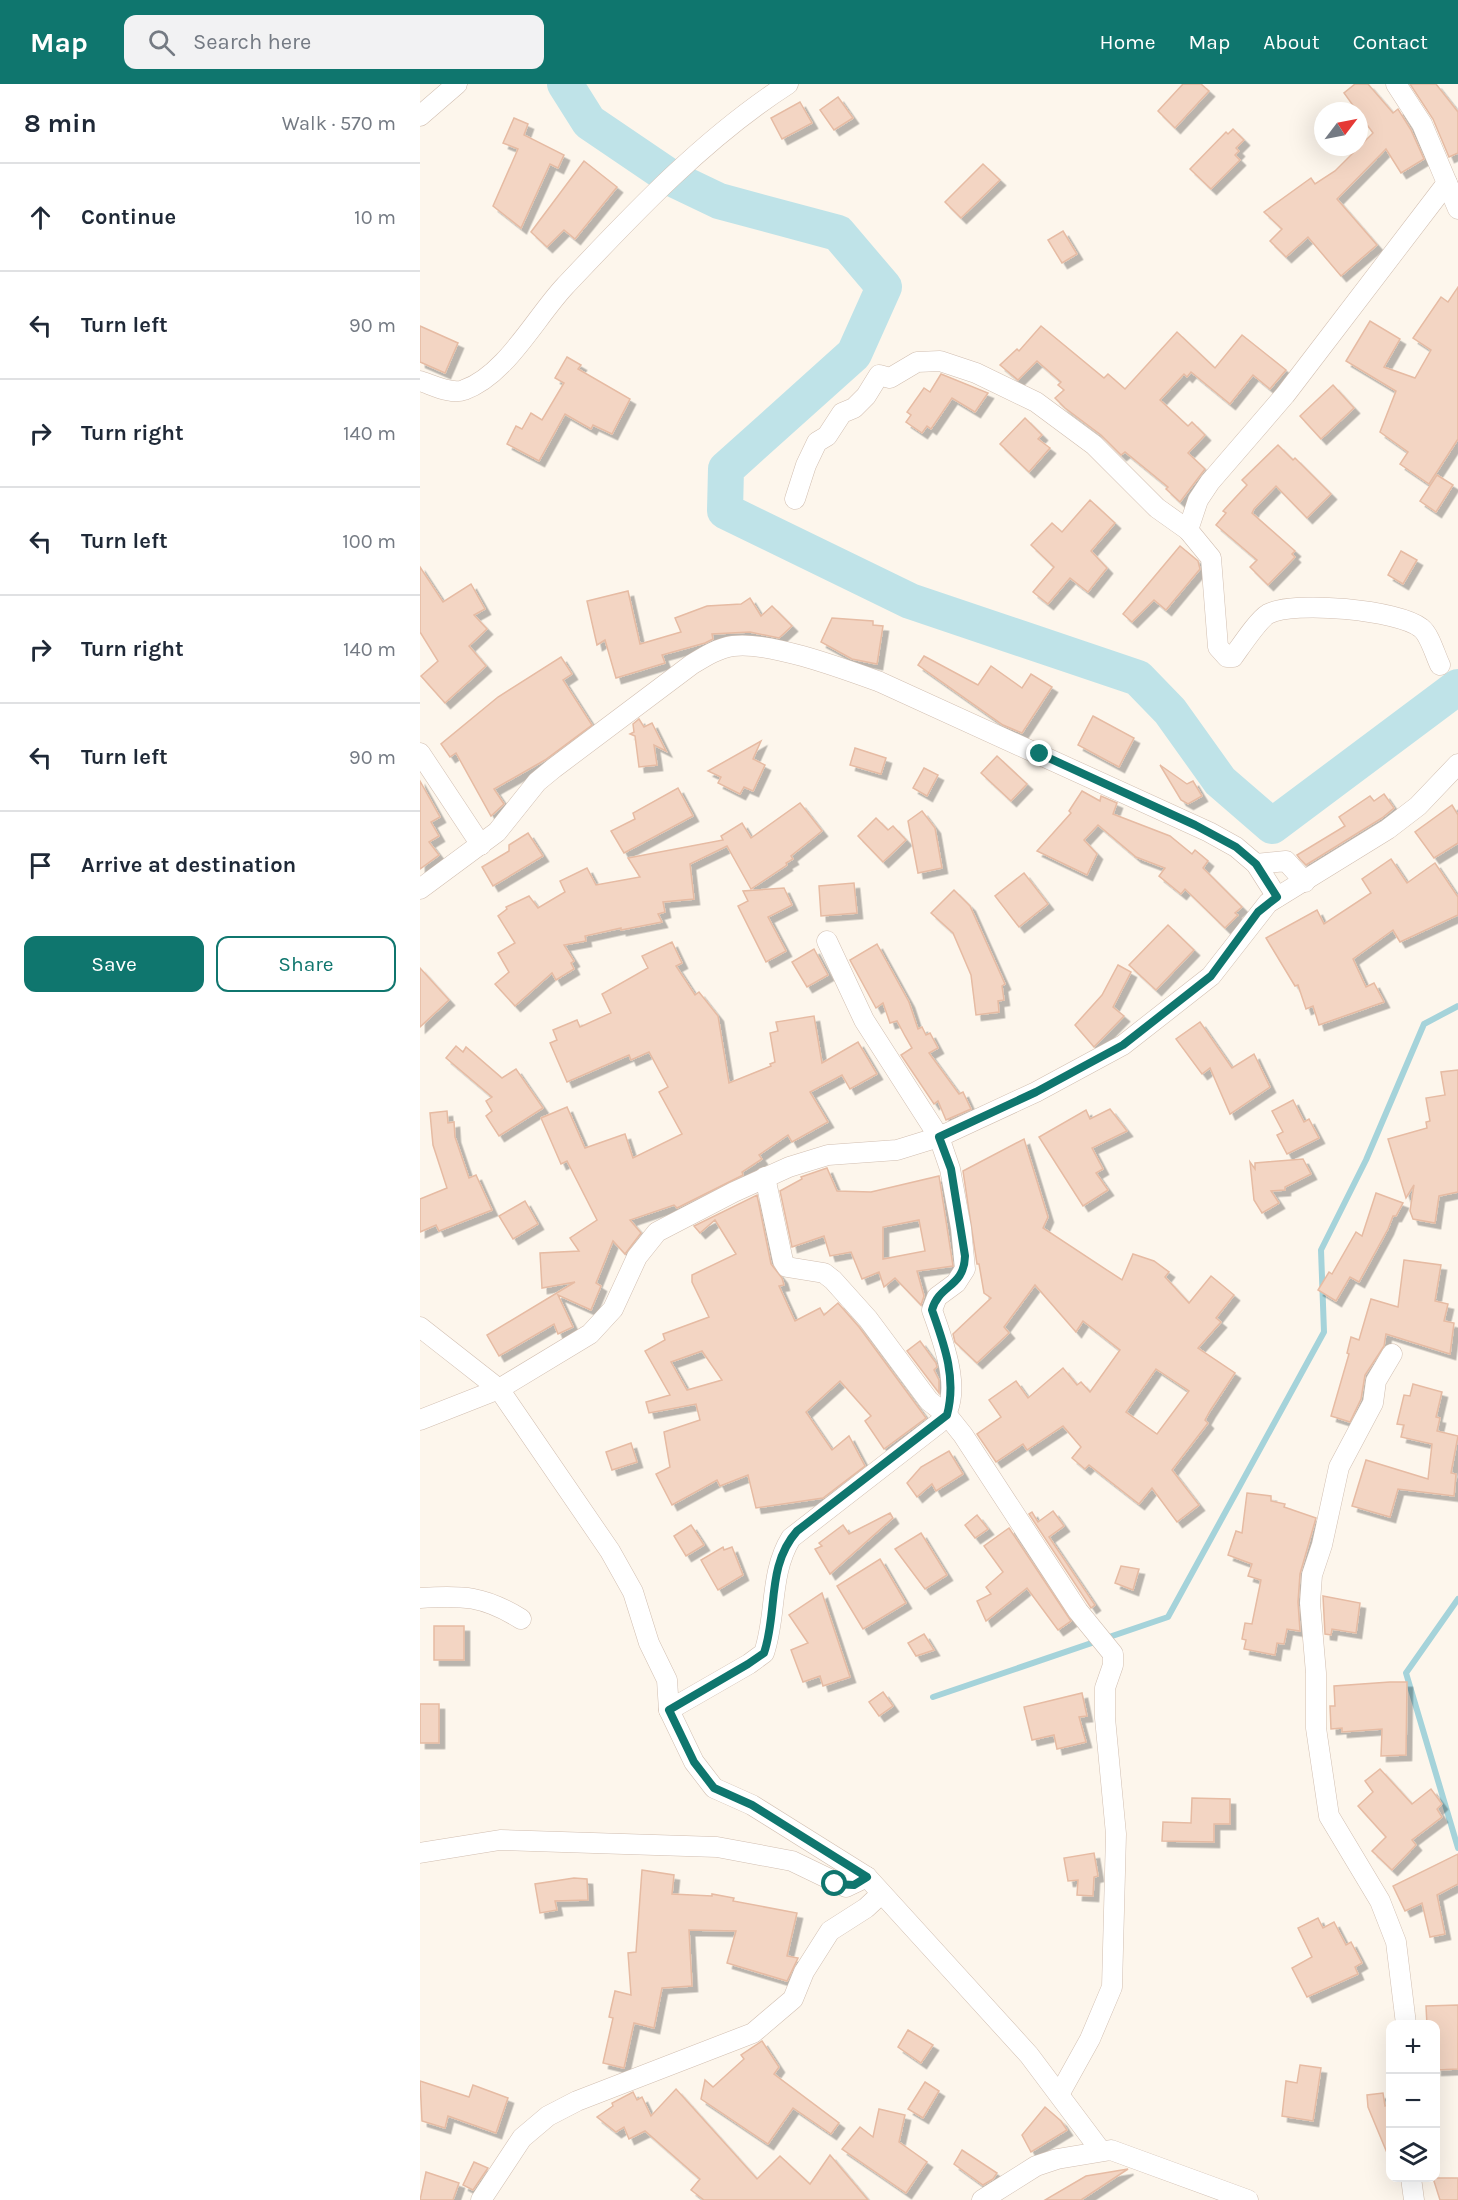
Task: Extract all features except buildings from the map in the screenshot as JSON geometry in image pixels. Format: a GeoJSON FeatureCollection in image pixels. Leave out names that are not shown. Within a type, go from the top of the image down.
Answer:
{"type":"FeatureCollection","features":[{"type":"Feature","properties":{"kind":"street"},"geometry":{"type":"LineString","coordinates":[[420,116],[457,84]]}},
{"type":"Feature","properties":{"kind":"street"},"geometry":{"type":"LineString","coordinates":[[420,381],[450,391],[463,391],[493,373],[552,300],[622,227],[732,124],[788,84]]}},
{"type":"Feature","properties":{"kind":"street"},"geometry":{"type":"LineString","coordinates":[[1395,84],[1422,124],[1458,209]]}},
{"type":"Feature","properties":{"kind":"street"},"geometry":{"type":"LineString","coordinates":[[1188,530],[1198,500],[1210,482],[1285,395],[1447,183]]}},
{"type":"Feature","properties":{"kind":"street"},"geometry":{"type":"LineString","coordinates":[[795,499],[806,465],[818,442],[827,436],[842,413],[854,408],[866,396],[879,375],[890,378],[917,362],[940,361],[1006,386],[1062,420],[1094,445],[1157,508],[1188,530],[1210,558],[1218,647],[1227,657],[1233,657],[1268,614],[1298,608],[1366,611],[1400,617],[1423,629],[1440,665]]}},
{"type":"Feature","properties":{"kind":"street"},"geometry":{"type":"LineString","coordinates":[[420,889],[497,832],[537,782],[691,664],[713,652],[732,646],[756,646],[826,663],[880,682],[964,718],[1195,825],[1236,847],[1256,864],[1277,897]]}},
{"type":"Feature","properties":{"kind":"street"},"geometry":{"type":"LineString","coordinates":[[420,753],[481,845]]}},
{"type":"Feature","properties":{"kind":"street"},"geometry":{"type":"LineString","coordinates":[[420,1420],[499,1389],[556,1356],[604,1321],[613,1309],[637,1257],[657,1232],[765,1177],[828,1155],[897,1150],[939,1137],[1036,1092],[1123,1045],[1211,976],[1258,912],[1277,897],[1305,882],[1388,829],[1418,806],[1458,764]]}},
{"type":"Feature","properties":{"kind":"street"},"geometry":{"type":"LineString","coordinates":[[1256,864],[1286,861],[1305,882]]}},
{"type":"Feature","properties":{"kind":"street"},"geometry":{"type":"LineString","coordinates":[[669,1710],[764,1653],[776,1573],[783,1551],[797,1531],[947,1415],[951,1401],[950,1373],[945,1346],[932,1310],[937,1297],[959,1279],[964,1269],[965,1256],[951,1169],[939,1137],[870,1031],[827,941]]}},
{"type":"Feature","properties":{"kind":"street"},"geometry":{"type":"LineString","coordinates":[[765,1177],[783,1261],[787,1267],[824,1273],[868,1319],[928,1401],[947,1415],[1035,1542],[1078,1611],[1113,1654],[1113,1665],[1105,1688],[1116,1834],[1112,1987],[1094,2031],[1060,2093]]}},
{"type":"Feature","properties":{"kind":"street"},"geometry":{"type":"LineString","coordinates":[[420,1327],[499,1389],[610,1551],[633,1593],[648,1642],[667,1680],[669,1710],[694,1762],[714,1788],[752,1805],[867,1877],[943,1958],[1060,2093],[1101,2151]]}},
{"type":"Feature","properties":{"kind":"street"},"geometry":{"type":"LineString","coordinates":[[1392,1354],[1376,1381],[1373,1403],[1339,1467],[1322,1545],[1312,1575],[1310,1603],[1316,1673],[1316,1728],[1329,1816],[1380,1901],[1396,1942],[1405,2020]]}},
{"type":"Feature","properties":{"kind":"street"},"geometry":{"type":"LineString","coordinates":[[420,1598],[475,1597],[521,1619]]}},
{"type":"Feature","properties":{"kind":"street"},"geometry":{"type":"LineString","coordinates":[[420,1853],[509,1840],[717,1847],[792,1861],[846,1887],[867,1877]]}},
{"type":"Feature","properties":{"kind":"street"},"geometry":{"type":"LineString","coordinates":[[482,2200],[522,2138],[548,2116],[577,2101],[753,2032],[793,1999],[804,1972],[830,1931],[866,1908],[881,1894]]}},
{"type":"Feature","properties":{"kind":"street"},"geometry":{"type":"LineString","coordinates":[[982,2200],[1036,2166],[1057,2159],[1112,2150],[1248,2200]]}},
{"type":"Feature","properties":{"kind":"street"},"geometry":{"type":"LineString","coordinates":[[1412,2182],[1414,2200]]}},
{"type":"Feature","properties":{"kind":"waterway"},"geometry":{"type":"LineString","coordinates":[[565,84],[589,122],[673,179],[719,201],[838,233],[884,287],[854,354],[726,469],[725,511],[910,601],[1138,678],[1170,711],[1220,781],[1272,826],[1458,687]]}},
{"type":"Feature","properties":{"kind":"waterway"},"geometry":{"type":"LineString","coordinates":[[933,1697],[1168,1617],[1324,1332],[1321,1250],[1366,1160],[1424,1024],[1458,1006]]}},
{"type":"Feature","properties":{"kind":"waterway"},"geometry":{"type":"LineString","coordinates":[[1458,1599],[1406,1673],[1458,1848]]}},
{"type":"Feature","properties":{"kind":"route"},"geometry":{"type":"LineString","coordinates":[[835,1884],[846,1887],[867,1877],[752,1805],[714,1788],[694,1762],[669,1710],[764,1653],[776,1573],[783,1551],[791,1538],[947,1415],[951,1401],[950,1373],[945,1346],[932,1310],[937,1297],[959,1279],[964,1269],[965,1256],[951,1169],[939,1137],[1036,1092],[1123,1045],[1211,976],[1228,956],[1258,912],[1277,897],[1256,864],[1236,847],[1195,825],[1040,754]]}}]}
